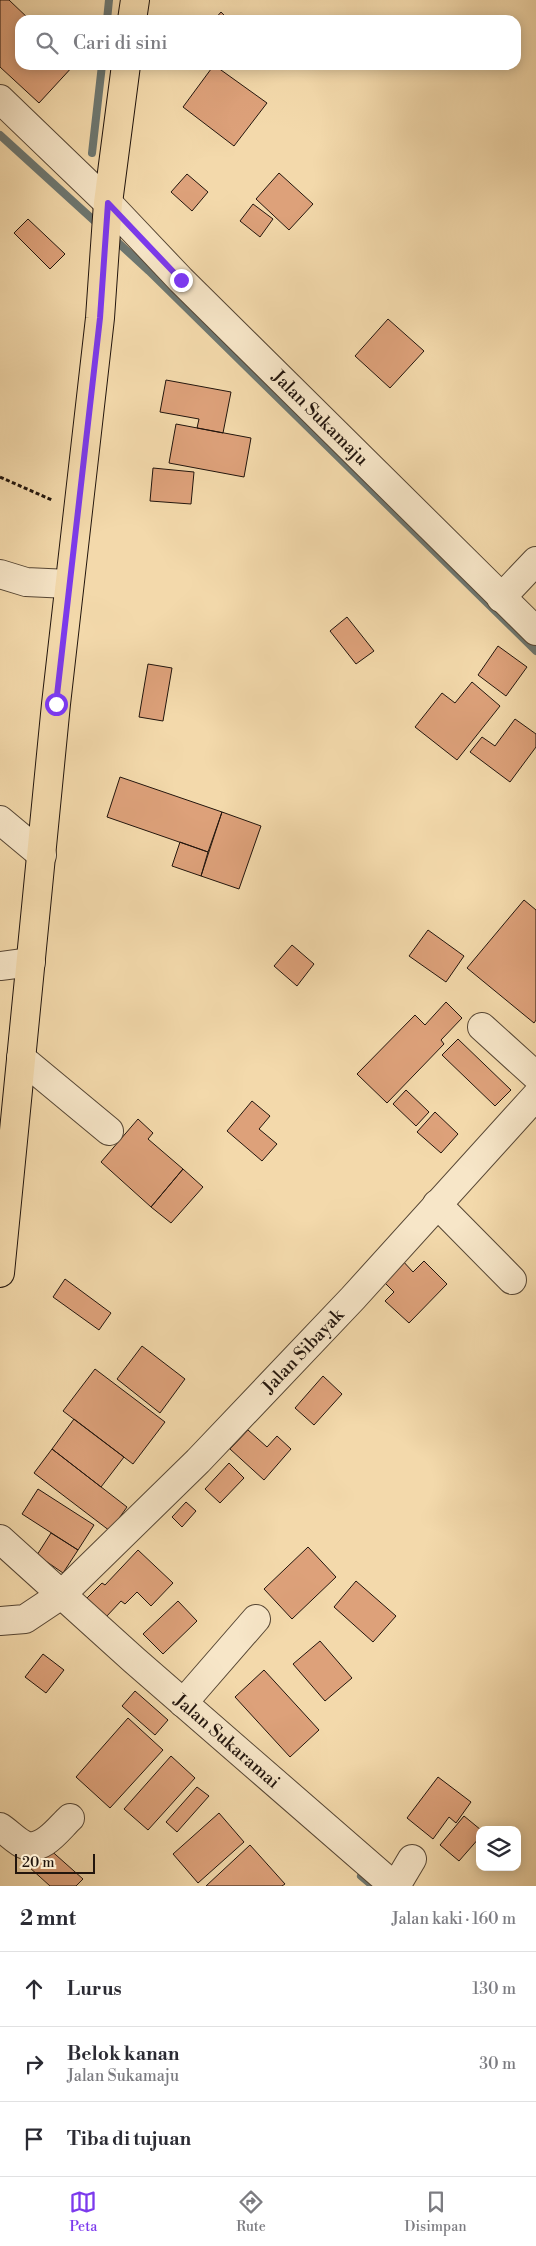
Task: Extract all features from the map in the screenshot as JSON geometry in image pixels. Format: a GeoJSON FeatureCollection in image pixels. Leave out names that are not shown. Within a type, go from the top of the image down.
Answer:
{"type":"FeatureCollection","features":[{"type":"Feature","properties":{"kind":"main road"},"geometry":{"type":"LineString","coordinates":[[133,15],[135,0]]}},
{"type":"Feature","properties":{"kind":"main road"},"geometry":{"type":"LineString","coordinates":[[0,1273],[69,584],[79,512],[100,318],[108,208],[125,70]]}},
{"type":"Feature","properties":{"kind":"street","name":"Jalan Sukamaju"},"geometry":{"type":"LineString","coordinates":[[0,100],[536,631]]}},
{"type":"Feature","properties":{"kind":"street"},"geometry":{"type":"LineString","coordinates":[[501,598],[536,561]]}},
{"type":"Feature","properties":{"kind":"street"},"geometry":{"type":"LineString","coordinates":[[0,574],[26,582],[69,584]]}},
{"type":"Feature","properties":{"kind":"street"},"geometry":{"type":"LineString","coordinates":[[0,820],[42,855]]}},
{"type":"Feature","properties":{"kind":"street"},"geometry":{"type":"LineString","coordinates":[[0,966],[31,962]]}},
{"type":"Feature","properties":{"kind":"street"},"geometry":{"type":"LineString","coordinates":[[482,1027],[531,1062]]}},
{"type":"Feature","properties":{"kind":"street"},"geometry":{"type":"LineString","coordinates":[[21,1058],[109,1131]]}},
{"type":"Feature","properties":{"kind":"street","name":"Jalan Sibayak"},"geometry":{"type":"LineString","coordinates":[[0,1621],[25,1619],[61,1595],[224,1436],[536,1096]]}},
{"type":"Feature","properties":{"kind":"street"},"geometry":{"type":"LineString","coordinates":[[437,1204],[512,1280]]}},
{"type":"Feature","properties":{"kind":"street"},"geometry":{"type":"LineString","coordinates":[[0,1539],[61,1595]]}},
{"type":"Feature","properties":{"kind":"street","name":"Jalan Sukaramai"},"geometry":{"type":"LineString","coordinates":[[61,1595],[395,1886]]}},
{"type":"Feature","properties":{"kind":"street"},"geometry":{"type":"LineString","coordinates":[[184,1703],[256,1619]]}},
{"type":"Feature","properties":{"kind":"street"},"geometry":{"type":"LineString","coordinates":[[0,1827],[26,1846],[36,1846],[46,1841],[70,1818]]}},
{"type":"Feature","properties":{"kind":"street"},"geometry":{"type":"LineString","coordinates":[[395,1886],[412,1859]]}},
{"type":"Feature","properties":{"kind":"path"},"geometry":{"type":"LineString","coordinates":[[0,477],[79,512]]}},
{"type":"Feature","properties":{"kind":"building"},"geometry":{"type":"Polygon","coordinates":[[[0,0],[9,0],[25,15],[15,15],[15,70],[69,70],[39,103],[0,67],[0,0]]]}},
{"type":"Feature","properties":{"kind":"building"},"geometry":{"type":"Polygon","coordinates":[[[210,70],[221,70],[267,103],[234,146],[183,107],[210,70]]]}},
{"type":"Feature","properties":{"kind":"building"},"geometry":{"type":"Polygon","coordinates":[[[279,173],[313,204],[289,230],[256,199],[279,173]]]}},
{"type":"Feature","properties":{"kind":"building"},"geometry":{"type":"Polygon","coordinates":[[[187,174],[208,192],[192,211],[171,192],[187,174]]]}},
{"type":"Feature","properties":{"kind":"building"},"geometry":{"type":"Polygon","coordinates":[[[253,204],[273,219],[260,237],[240,221],[253,204]]]}},
{"type":"Feature","properties":{"kind":"building"},"geometry":{"type":"Polygon","coordinates":[[[28,219],[65,254],[50,269],[14,233],[28,219]]]}},
{"type":"Feature","properties":{"kind":"building"},"geometry":{"type":"Polygon","coordinates":[[[388,319],[424,351],[390,388],[355,356],[388,319]]]}},
{"type":"Feature","properties":{"kind":"building"},"geometry":{"type":"Polygon","coordinates":[[[166,380],[231,392],[223,433],[197,428],[199,419],[160,412],[166,380]]]}},
{"type":"Feature","properties":{"kind":"building"},"geometry":{"type":"Polygon","coordinates":[[[176,424],[251,438],[244,477],[169,463],[176,424]]]}},
{"type":"Feature","properties":{"kind":"building"},"geometry":{"type":"Polygon","coordinates":[[[153,468],[194,472],[191,504],[150,501],[153,468]]]}},
{"type":"Feature","properties":{"kind":"building"},"geometry":{"type":"Polygon","coordinates":[[[347,617],[374,651],[356,664],[330,631],[347,617]]]}},
{"type":"Feature","properties":{"kind":"building"},"geometry":{"type":"Polygon","coordinates":[[[498,646],[527,667],[506,696],[478,675],[498,646]]]}},
{"type":"Feature","properties":{"kind":"building"},"geometry":{"type":"Polygon","coordinates":[[[148,664],[172,668],[163,721],[139,717],[148,664]]]}},
{"type":"Feature","properties":{"kind":"building"},"geometry":{"type":"Polygon","coordinates":[[[472,682],[500,706],[457,760],[415,727],[442,693],[455,703],[472,682]]]}},
{"type":"Feature","properties":{"kind":"building"},"geometry":{"type":"Polygon","coordinates":[[[515,719],[536,734],[536,747],[510,782],[470,752],[482,737],[495,746],[515,719]]]}},
{"type":"Feature","properties":{"kind":"building"},"geometry":{"type":"Polygon","coordinates":[[[120,777],[222,812],[208,852],[107,817],[120,777]]]}},
{"type":"Feature","properties":{"kind":"building"},"geometry":{"type":"Polygon","coordinates":[[[222,812],[261,826],[239,889],[201,876],[222,812]]]}},
{"type":"Feature","properties":{"kind":"building"},"geometry":{"type":"Polygon","coordinates":[[[180,842],[208,852],[201,876],[172,866],[180,842]]]}},
{"type":"Feature","properties":{"kind":"building"},"geometry":{"type":"Polygon","coordinates":[[[524,900],[536,910],[536,1020],[534,1023],[467,968],[524,900]]]}},
{"type":"Feature","properties":{"kind":"building"},"geometry":{"type":"Polygon","coordinates":[[[428,930],[464,956],[446,982],[409,956],[428,930]]]}},
{"type":"Feature","properties":{"kind":"building"},"geometry":{"type":"Polygon","coordinates":[[[292,945],[314,964],[297,986],[274,966],[292,945]]]}},
{"type":"Feature","properties":{"kind":"building"},"geometry":{"type":"Polygon","coordinates":[[[446,1002],[462,1018],[441,1040],[444,1044],[387,1103],[357,1074],[415,1015],[425,1025],[446,1002]]]}},
{"type":"Feature","properties":{"kind":"building"},"geometry":{"type":"Polygon","coordinates":[[[458,1039],[511,1090],[495,1106],[442,1055],[458,1039]]]}},
{"type":"Feature","properties":{"kind":"building"},"geometry":{"type":"Polygon","coordinates":[[[406,1090],[429,1112],[416,1126],[393,1104],[406,1090]]]}},
{"type":"Feature","properties":{"kind":"building"},"geometry":{"type":"Polygon","coordinates":[[[252,1101],[270,1116],[259,1129],[277,1144],[262,1161],[227,1131],[252,1101]]]}},
{"type":"Feature","properties":{"kind":"building"},"geometry":{"type":"Polygon","coordinates":[[[435,1112],[458,1134],[441,1153],[417,1132],[435,1112]]]}},
{"type":"Feature","properties":{"kind":"building"},"geometry":{"type":"Polygon","coordinates":[[[138,1119],[153,1133],[148,1139],[183,1169],[151,1207],[101,1162],[138,1119]]]}},
{"type":"Feature","properties":{"kind":"building"},"geometry":{"type":"Polygon","coordinates":[[[183,1169],[203,1187],[171,1223],[151,1207],[183,1169]]]}},
{"type":"Feature","properties":{"kind":"building"},"geometry":{"type":"Polygon","coordinates":[[[401,1259],[413,1272],[424,1261],[447,1284],[409,1323],[385,1301],[394,1292],[381,1279],[401,1259]]]}},
{"type":"Feature","properties":{"kind":"building"},"geometry":{"type":"Polygon","coordinates":[[[65,1279],[111,1313],[99,1330],[53,1297],[65,1279]]]}},
{"type":"Feature","properties":{"kind":"building"},"geometry":{"type":"Polygon","coordinates":[[[142,1346],[185,1379],[160,1413],[117,1379],[142,1346]]]}},
{"type":"Feature","properties":{"kind":"building"},"geometry":{"type":"Polygon","coordinates":[[[95,1369],[165,1422],[133,1464],[63,1411],[95,1369]]]}},
{"type":"Feature","properties":{"kind":"building"},"geometry":{"type":"Polygon","coordinates":[[[323,1376],[342,1394],[314,1425],[295,1408],[323,1376]]]}},
{"type":"Feature","properties":{"kind":"building"},"geometry":{"type":"Polygon","coordinates":[[[74,1419],[124,1457],[101,1487],[52,1449],[74,1419]]]}},
{"type":"Feature","properties":{"kind":"building"},"geometry":{"type":"Polygon","coordinates":[[[248,1430],[267,1447],[277,1436],[291,1449],[264,1480],[230,1449],[248,1430]]]}},
{"type":"Feature","properties":{"kind":"building"},"geometry":{"type":"Polygon","coordinates":[[[52,1449],[127,1507],[110,1531],[34,1473],[52,1449]]]}},
{"type":"Feature","properties":{"kind":"building"},"geometry":{"type":"Polygon","coordinates":[[[229,1463],[244,1478],[220,1503],[205,1489],[229,1463]]]}},
{"type":"Feature","properties":{"kind":"building"},"geometry":{"type":"Polygon","coordinates":[[[38,1489],[94,1525],[78,1550],[22,1514],[38,1489]]]}},
{"type":"Feature","properties":{"kind":"building"},"geometry":{"type":"Polygon","coordinates":[[[186,1502],[196,1511],[182,1527],[172,1517],[186,1502]]]}},
{"type":"Feature","properties":{"kind":"building"},"geometry":{"type":"Polygon","coordinates":[[[51,1533],[78,1550],[63,1573],[37,1555],[51,1533]]]}},
{"type":"Feature","properties":{"kind":"building"},"geometry":{"type":"Polygon","coordinates":[[[308,1547],[336,1577],[292,1619],[264,1589],[308,1547]]]}},
{"type":"Feature","properties":{"kind":"building"},"geometry":{"type":"Polygon","coordinates":[[[138,1550],[173,1583],[151,1606],[137,1592],[125,1604],[121,1601],[106,1617],[87,1598],[102,1583],[105,1585],[138,1550]]]}},
{"type":"Feature","properties":{"kind":"building"},"geometry":{"type":"Polygon","coordinates":[[[356,1581],[396,1616],[373,1642],[334,1607],[356,1581]]]}},
{"type":"Feature","properties":{"kind":"building"},"geometry":{"type":"Polygon","coordinates":[[[178,1601],[197,1621],[163,1654],[143,1634],[178,1601]]]}},
{"type":"Feature","properties":{"kind":"building"},"geometry":{"type":"Polygon","coordinates":[[[320,1641],[352,1678],[325,1701],[293,1664],[320,1641]]]}},
{"type":"Feature","properties":{"kind":"building"},"geometry":{"type":"Polygon","coordinates":[[[43,1654],[64,1670],[46,1693],[25,1677],[43,1654]]]}},
{"type":"Feature","properties":{"kind":"building"},"geometry":{"type":"Polygon","coordinates":[[[264,1670],[319,1730],[290,1757],[235,1697],[264,1670]]]}},
{"type":"Feature","properties":{"kind":"building"},"geometry":{"type":"Polygon","coordinates":[[[135,1691],[168,1720],[155,1735],[122,1706],[135,1691]]]}},
{"type":"Feature","properties":{"kind":"building"},"geometry":{"type":"Polygon","coordinates":[[[128,1718],[163,1750],[110,1808],[76,1777],[128,1718]]]}},
{"type":"Feature","properties":{"kind":"building"},"geometry":{"type":"Polygon","coordinates":[[[171,1756],[195,1778],[148,1830],[124,1809],[171,1756]]]}},
{"type":"Feature","properties":{"kind":"building"},"geometry":{"type":"Polygon","coordinates":[[[438,1777],[471,1802],[456,1823],[449,1817],[433,1839],[407,1818],[438,1777]]]}},
{"type":"Feature","properties":{"kind":"building"},"geometry":{"type":"Polygon","coordinates":[[[197,1787],[209,1796],[177,1832],[166,1822],[197,1787]]]}},
{"type":"Feature","properties":{"kind":"building"},"geometry":{"type":"Polygon","coordinates":[[[219,1813],[244,1842],[198,1883],[173,1854],[219,1813]]]}},
{"type":"Feature","properties":{"kind":"building"},"geometry":{"type":"Polygon","coordinates":[[[464,1816],[476,1826],[476,1842],[459,1861],[440,1845],[464,1816]]]}},
{"type":"Feature","properties":{"kind":"building"},"geometry":{"type":"Polygon","coordinates":[[[250,1845],[285,1884],[282,1886],[206,1886],[250,1845]]]}},
{"type":"Feature","properties":{"kind":"building"},"geometry":{"type":"Polygon","coordinates":[[[47,1847],[83,1879],[76,1886],[50,1886],[29,1867],[47,1847]]]}},
{"type":"Feature","properties":{"kind":"waterway"},"geometry":{"type":"LineString","coordinates":[[108,15],[109,0]]}},
{"type":"Feature","properties":{"kind":"waterway"},"geometry":{"type":"LineString","coordinates":[[92,153],[101,70]]}},
{"type":"Feature","properties":{"kind":"waterway"},"geometry":{"type":"LineString","coordinates":[[0,135],[100,226]]}},
{"type":"Feature","properties":{"kind":"waterway"},"geometry":{"type":"LineString","coordinates":[[112,237],[149,271],[536,651]]}},
{"type":"Feature","properties":{"kind":"waterway"},"geometry":{"type":"LineString","coordinates":[[361,1876],[373,1886]]}},
{"type":"Feature","properties":{"kind":"route"},"geometry":{"type":"LineString","coordinates":[[56,704],[100,318],[108,203],[181,280]]}}]}
